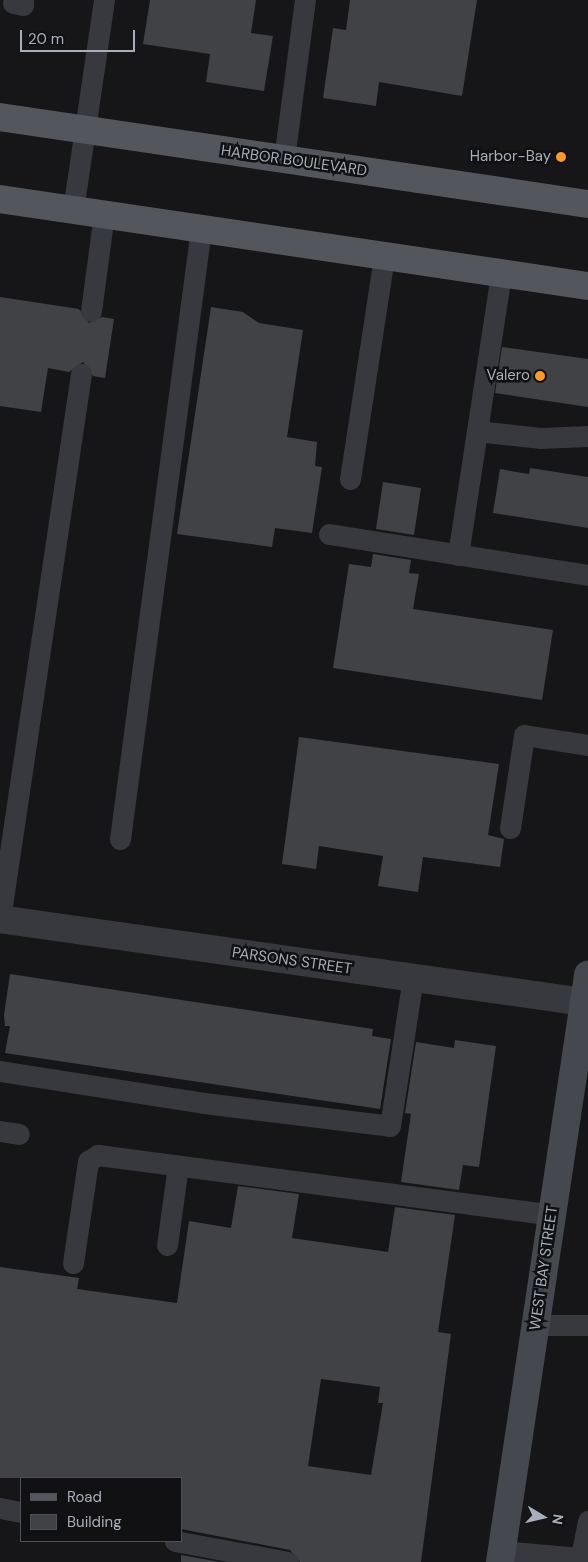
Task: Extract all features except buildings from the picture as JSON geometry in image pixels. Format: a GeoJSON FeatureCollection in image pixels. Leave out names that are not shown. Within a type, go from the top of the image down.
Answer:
{"type":"FeatureCollection","features":[{"type":"Feature","properties":{"kind":"main road","name":"HARBOR BOULEVARD"},"geometry":{"type":"LineString","coordinates":[[0,117],[588,204]]}},
{"type":"Feature","properties":{"kind":"main road"},"geometry":{"type":"LineString","coordinates":[[0,199],[588,286]]}},
{"type":"Feature","properties":{"kind":"street","name":"PARSONS STREET"},"geometry":{"type":"LineString","coordinates":[[0,919],[584,1002]]}},
{"type":"Feature","properties":{"kind":"street","name":"WEST BAY STREET"},"geometry":{"type":"LineString","coordinates":[[501,1556],[588,975]]}},
{"type":"Feature","properties":{"kind":"lane"},"geometry":{"type":"LineString","coordinates":[[73,210],[104,0]]}},
{"type":"Feature","properties":{"kind":"lane"},"geometry":{"type":"LineString","coordinates":[[284,159],[305,0]]}},
{"type":"Feature","properties":{"kind":"lane"},"geometry":{"type":"LineString","coordinates":[[91,311],[104,214]]}},
{"type":"Feature","properties":{"kind":"lane"},"geometry":{"type":"LineString","coordinates":[[120,839],[202,229]]}},
{"type":"Feature","properties":{"kind":"lane"},"geometry":{"type":"LineString","coordinates":[[350,479],[384,256]]}},
{"type":"Feature","properties":{"kind":"lane"},"geometry":{"type":"LineString","coordinates":[[458,555],[501,273]]}},
{"type":"Feature","properties":{"kind":"lane"},"geometry":{"type":"LineString","coordinates":[[0,919],[81,374]]}},
{"type":"Feature","properties":{"kind":"lane"},"geometry":{"type":"LineString","coordinates":[[477,431],[540,438],[588,436]]}},
{"type":"Feature","properties":{"kind":"lane"},"geometry":{"type":"LineString","coordinates":[[329,534],[588,575]]}},
{"type":"Feature","properties":{"kind":"lane"},"geometry":{"type":"LineString","coordinates":[[510,828],[524,735],[588,745]]}},
{"type":"Feature","properties":{"kind":"lane"},"geometry":{"type":"LineString","coordinates":[[0,1071],[204,1104],[390,1126],[413,978]]}},
{"type":"Feature","properties":{"kind":"lane"},"geometry":{"type":"LineString","coordinates":[[73,1263],[91,1156],[552,1215]]}},
{"type":"Feature","properties":{"kind":"lane"},"geometry":{"type":"LineString","coordinates":[[167,1245],[178,1166]]}},
{"type":"Feature","properties":{"kind":"lane"},"geometry":{"type":"LineString","coordinates":[[536,1325],[588,1325]]}},
{"type":"Feature","properties":{"kind":"lane"},"geometry":{"type":"LineString","coordinates":[[0,1508],[20,1512]]}},
{"type":"Feature","properties":{"kind":"lane"},"geometry":{"type":"LineString","coordinates":[[501,1556],[580,1560],[588,1521]]}},
{"type":"Feature","properties":{"kind":"lane"},"geometry":{"type":"LineString","coordinates":[[180,1542],[288,1562]]}},
{"type":"Feature","properties":{"kind":"place","name":"Harbor-Bay"},"geometry":{"type":"Point","coordinates":[561,157]}},
{"type":"Feature","properties":{"kind":"place","name":"Valero"},"geometry":{"type":"Point","coordinates":[540,376]}}]}
